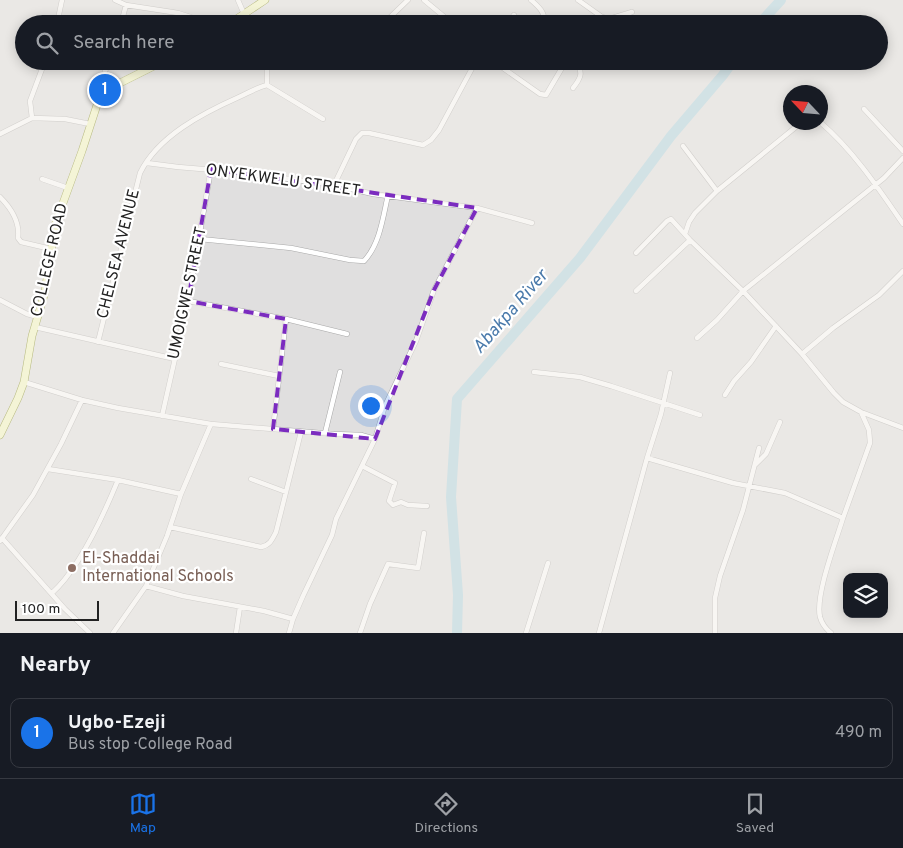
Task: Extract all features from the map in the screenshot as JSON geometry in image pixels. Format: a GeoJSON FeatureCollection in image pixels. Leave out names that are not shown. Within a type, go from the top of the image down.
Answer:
{"type":"FeatureCollection","features":[{"type":"Feature","properties":{"kind":"main road"},"geometry":{"type":"LineString","coordinates":[[247,15],[265,0]]}},
{"type":"Feature","properties":{"kind":"main road","name":"COLLEGE ROAD"},"geometry":{"type":"LineString","coordinates":[[0,435],[24,382],[35,327],[45,292],[57,216],[82,151],[97,104],[120,83],[146,70]]}},
{"type":"Feature","properties":{"kind":"street"},"geometry":{"type":"LineString","coordinates":[[59,15],[62,0]]}},
{"type":"Feature","properties":{"kind":"street"},"geometry":{"type":"LineString","coordinates":[[115,0],[126,5],[184,15]]}},
{"type":"Feature","properties":{"kind":"street"},"geometry":{"type":"LineString","coordinates":[[238,0],[241,15]]}},
{"type":"Feature","properties":{"kind":"street"},"geometry":{"type":"LineString","coordinates":[[392,15],[408,0]]}},
{"type":"Feature","properties":{"kind":"street"},"geometry":{"type":"LineString","coordinates":[[424,0],[443,15]]}},
{"type":"Feature","properties":{"kind":"street"},"geometry":{"type":"LineString","coordinates":[[531,0],[544,15]]}},
{"type":"Feature","properties":{"kind":"street"},"geometry":{"type":"LineString","coordinates":[[578,0],[599,15]]}},
{"type":"Feature","properties":{"kind":"street"},"geometry":{"type":"LineString","coordinates":[[123,15],[126,5]]}},
{"type":"Feature","properties":{"kind":"street"},"geometry":{"type":"LineString","coordinates":[[622,15],[632,12]]}},
{"type":"Feature","properties":{"kind":"street"},"geometry":{"type":"LineString","coordinates":[[32,118],[30,101],[42,70]]}},
{"type":"Feature","properties":{"kind":"street"},"geometry":{"type":"LineString","coordinates":[[97,104],[106,70]]}},
{"type":"Feature","properties":{"kind":"street"},"geometry":{"type":"LineString","coordinates":[[267,70],[267,85]]}},
{"type":"Feature","properties":{"kind":"street"},"geometry":{"type":"LineString","coordinates":[[334,185],[356,139],[362,133],[423,145],[432,140],[440,130],[471,70]]}},
{"type":"Feature","properties":{"kind":"street"},"geometry":{"type":"LineString","coordinates":[[506,70],[540,94],[546,95],[561,70]]}},
{"type":"Feature","properties":{"kind":"street"},"geometry":{"type":"LineString","coordinates":[[573,88],[581,78],[581,70]]}},
{"type":"Feature","properties":{"kind":"street"},"geometry":{"type":"LineString","coordinates":[[267,85],[322,119]]}},
{"type":"Feature","properties":{"kind":"street"},"geometry":{"type":"LineString","coordinates":[[147,163],[172,135],[185,125],[222,104],[267,85]]}},
{"type":"Feature","properties":{"kind":"street"},"geometry":{"type":"LineString","coordinates":[[864,109],[903,152]]}},
{"type":"Feature","properties":{"kind":"street"},"geometry":{"type":"LineString","coordinates":[[0,134],[32,118],[65,119],[90,124]]}},
{"type":"Feature","properties":{"kind":"street"},"geometry":{"type":"LineString","coordinates":[[828,129],[876,184],[903,224]]}},
{"type":"Feature","properties":{"kind":"street"},"geometry":{"type":"LineString","coordinates":[[685,234],[689,222],[695,213],[717,191],[792,130]]}},
{"type":"Feature","properties":{"kind":"street"},"geometry":{"type":"LineString","coordinates":[[683,146],[717,191]]}},
{"type":"Feature","properties":{"kind":"street"},"geometry":{"type":"LineString","coordinates":[[697,338],[744,291],[876,184],[903,158]]}},
{"type":"Feature","properties":{"kind":"street","name":"CHELSEA AVENUE"},"geometry":{"type":"LineString","coordinates":[[98,342],[137,182],[142,167],[147,163]]}},
{"type":"Feature","properties":{"kind":"street","name":"ONYEKWELU STREET"},"geometry":{"type":"LineString","coordinates":[[147,163],[178,168],[211,169],[334,185],[477,208],[532,223]]}},
{"type":"Feature","properties":{"kind":"street","name":"UMOIGWE STREET"},"geometry":{"type":"LineString","coordinates":[[162,416],[188,301],[211,169]]}},
{"type":"Feature","properties":{"kind":"street"},"geometry":{"type":"LineString","coordinates":[[42,179],[68,188]]}},
{"type":"Feature","properties":{"kind":"street"},"geometry":{"type":"LineString","coordinates":[[200,238],[281,247],[364,261],[371,253],[374,245],[388,195]]}},
{"type":"Feature","properties":{"kind":"street"},"geometry":{"type":"LineString","coordinates":[[0,197],[15,216],[20,228],[18,238],[22,242],[51,249]]}},
{"type":"Feature","properties":{"kind":"street"},"geometry":{"type":"LineString","coordinates":[[289,633],[293,619],[332,535],[336,520],[374,439],[385,406],[416,341],[434,290],[477,208]]}},
{"type":"Feature","properties":{"kind":"street"},"geometry":{"type":"LineString","coordinates":[[636,253],[671,219],[690,240],[744,291],[802,354],[842,402],[861,412],[903,428]]}},
{"type":"Feature","properties":{"kind":"street"},"geometry":{"type":"LineString","coordinates":[[636,291],[690,240]]}},
{"type":"Feature","properties":{"kind":"street"},"geometry":{"type":"LineString","coordinates":[[802,354],[833,328],[879,295],[903,270]]}},
{"type":"Feature","properties":{"kind":"street"},"geometry":{"type":"LineString","coordinates":[[0,300],[27,314],[38,317]]}},
{"type":"Feature","properties":{"kind":"street"},"geometry":{"type":"LineString","coordinates":[[188,301],[286,319],[347,334]]}},
{"type":"Feature","properties":{"kind":"street"},"geometry":{"type":"LineString","coordinates":[[273,429],[286,319]]}},
{"type":"Feature","properties":{"kind":"street"},"geometry":{"type":"LineString","coordinates":[[725,395],[776,326]]}},
{"type":"Feature","properties":{"kind":"street"},"geometry":{"type":"LineString","coordinates":[[35,327],[175,359]]}},
{"type":"Feature","properties":{"kind":"street"},"geometry":{"type":"LineString","coordinates":[[221,364],[279,376]]}},
{"type":"Feature","properties":{"kind":"street"},"geometry":{"type":"LineString","coordinates":[[325,434],[340,372]]}},
{"type":"Feature","properties":{"kind":"street"},"geometry":{"type":"LineString","coordinates":[[534,372],[580,377],[700,414]]}},
{"type":"Feature","properties":{"kind":"street"},"geometry":{"type":"LineString","coordinates":[[599,633],[656,431],[670,373]]}},
{"type":"Feature","properties":{"kind":"street"},"geometry":{"type":"LineString","coordinates":[[24,382],[82,400],[210,424],[325,434],[361,435],[374,439]]}},
{"type":"Feature","properties":{"kind":"street"},"geometry":{"type":"LineString","coordinates":[[82,400],[61,444],[33,495],[1,540],[52,592],[64,609],[90,633]]}},
{"type":"Feature","properties":{"kind":"street"},"geometry":{"type":"LineString","coordinates":[[832,633],[823,624],[820,616],[820,602],[824,580],[843,518],[870,443],[869,430],[861,412]]}},
{"type":"Feature","properties":{"kind":"street"},"geometry":{"type":"LineString","coordinates":[[754,466],[766,454],[780,422]]}},
{"type":"Feature","properties":{"kind":"street"},"geometry":{"type":"LineString","coordinates":[[113,633],[146,586],[210,424]]}},
{"type":"Feature","properties":{"kind":"street"},"geometry":{"type":"LineString","coordinates":[[170,527],[261,547],[267,546],[272,541],[276,532],[301,432]]}},
{"type":"Feature","properties":{"kind":"street"},"geometry":{"type":"LineString","coordinates":[[715,633],[715,598],[720,576],[749,486],[759,448]]}},
{"type":"Feature","properties":{"kind":"street"},"geometry":{"type":"LineString","coordinates":[[647,458],[749,486],[791,495],[843,518]]}},
{"type":"Feature","properties":{"kind":"street"},"geometry":{"type":"LineString","coordinates":[[362,466],[394,482],[395,485],[389,502],[391,504],[401,502],[408,505],[427,506]]}},
{"type":"Feature","properties":{"kind":"street"},"geometry":{"type":"LineString","coordinates":[[48,469],[118,480],[181,494]]}},
{"type":"Feature","properties":{"kind":"street"},"geometry":{"type":"LineString","coordinates":[[52,592],[58,587],[80,555],[104,515],[118,480]]}},
{"type":"Feature","properties":{"kind":"street"},"geometry":{"type":"LineString","coordinates":[[250,480],[286,492]]}},
{"type":"Feature","properties":{"kind":"street"},"geometry":{"type":"LineString","coordinates":[[360,633],[370,604],[388,564],[418,568],[424,534]]}},
{"type":"Feature","properties":{"kind":"street"},"geometry":{"type":"LineString","coordinates":[[526,633],[548,563]]}},
{"type":"Feature","properties":{"kind":"street"},"geometry":{"type":"LineString","coordinates":[[146,586],[293,619]]}},
{"type":"Feature","properties":{"kind":"street"},"geometry":{"type":"LineString","coordinates":[[236,633],[240,607]]}},
{"type":"Feature","properties":{"kind":"highlighted area"},"geometry":{"type":"Polygon","coordinates":[[[211,169],[477,208],[434,290],[375,439],[273,429],[286,319],[188,301],[211,169]]]}},
{"type":"Feature","properties":{"kind":"shaded area"},"geometry":{"type":"Polygon","coordinates":[[[0,0],[903,0],[903,633],[0,633],[0,0]]]}},
{"type":"Feature","properties":{"kind":"waterway","name":"Abakpa River"},"geometry":{"type":"LineString","coordinates":[[767,15],[781,0]]}},
{"type":"Feature","properties":{"kind":"waterway","name":"Abakpa River"},"geometry":{"type":"LineString","coordinates":[[457,633],[458,595],[451,497],[457,399],[580,258],[671,136],[727,70]]}},
{"type":"Feature","properties":{"kind":"place","name":"Ugbo-Ezeji"},"geometry":{"type":"Point","coordinates":[105,90]}},
{"type":"Feature","properties":{"kind":"place","name":"El-Shaddai International Schools"},"geometry":{"type":"Point","coordinates":[72,568]}}]}
